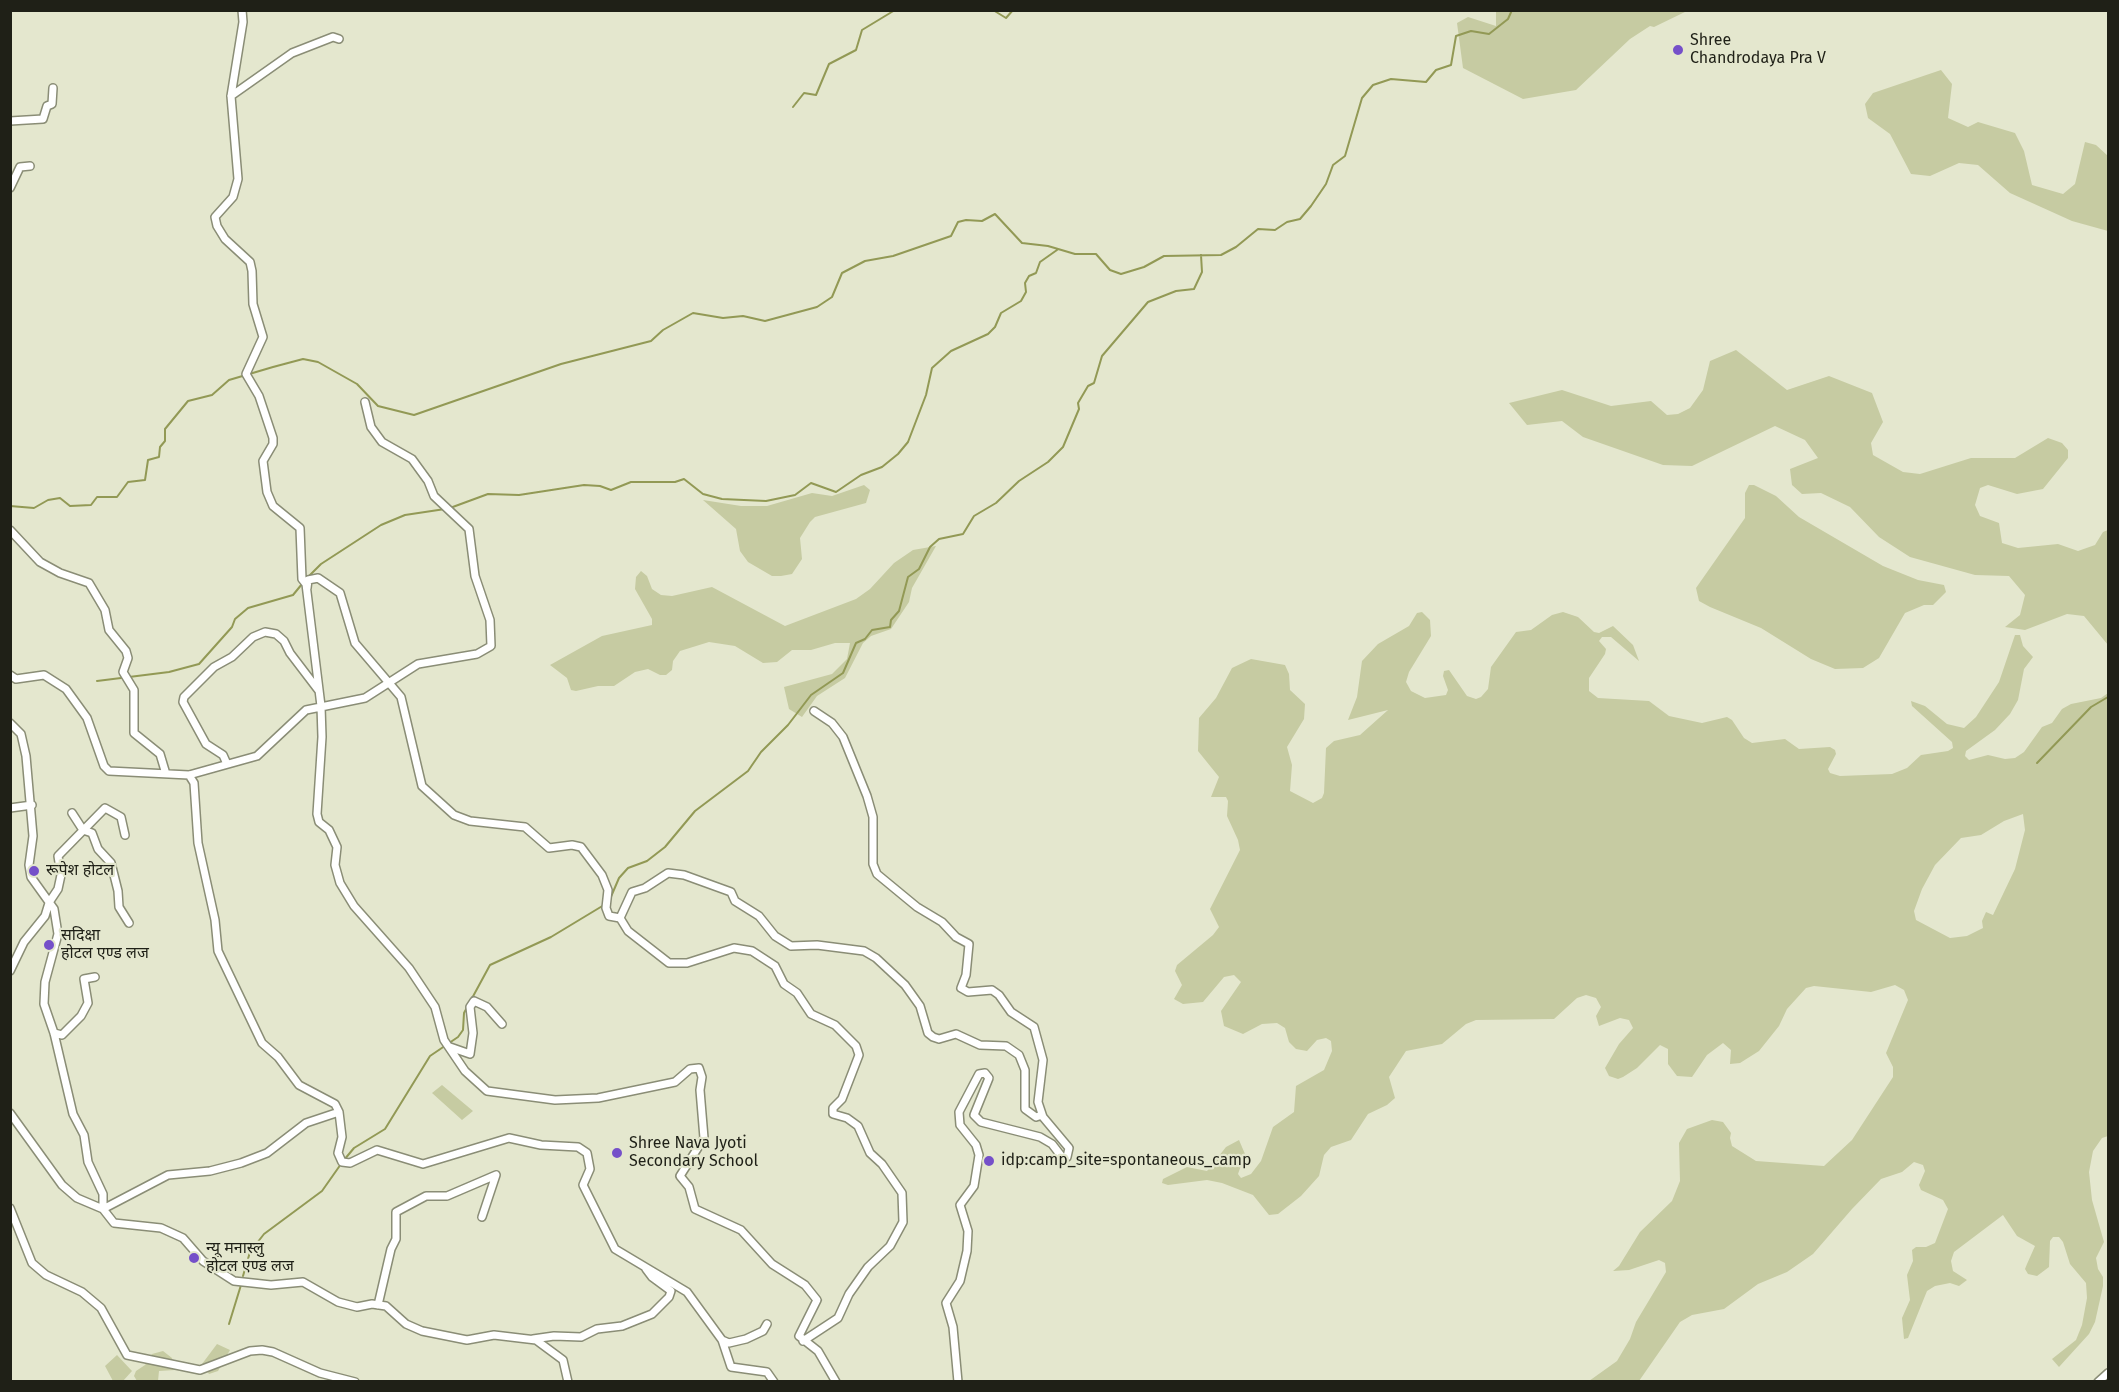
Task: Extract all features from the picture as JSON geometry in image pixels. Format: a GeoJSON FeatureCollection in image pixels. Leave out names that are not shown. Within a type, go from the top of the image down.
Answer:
{"type":"FeatureCollection","features":[{"type":"Feature","properties":{"kind":"street"},"geometry":{"type":"LineString","coordinates":[[242,10],[243,21],[231,96],[238,179],[233,197],[215,217],[221,232],[250,262],[252,271],[253,304],[263,336],[246,376],[259,396],[273,438],[273,444],[263,461],[267,492],[273,506],[300,528],[321,706],[322,737],[317,814],[319,822],[329,830],[337,847],[335,865],[340,883],[354,906],[409,968],[435,1006],[444,1040],[465,1071],[487,1091],[555,1100],[598,1098],[675,1082],[690,1070],[699,1068],[702,1077],[700,1090],[704,1138],[680,1176],[689,1187],[695,1209],[741,1230],[772,1264],[805,1284],[817,1300],[799,1336],[818,1351],[836,1382]]}},
{"type":"Feature","properties":{"kind":"street"},"geometry":{"type":"LineString","coordinates":[[231,96],[292,53],[333,37],[339,39]]}},
{"type":"Feature","properties":{"kind":"street"},"geometry":{"type":"LineString","coordinates":[[10,121],[43,119],[47,106],[51,104],[53,88]]}},
{"type":"Feature","properties":{"kind":"street"},"geometry":{"type":"LineString","coordinates":[[10,188],[20,167],[30,166]]}},
{"type":"Feature","properties":{"kind":"street"},"geometry":{"type":"LineString","coordinates":[[10,675],[16,679],[44,675],[66,689],[87,718],[104,766],[108,771],[189,775],[257,756],[306,711],[364,698],[418,664],[477,654],[491,646],[490,620],[475,576],[469,529],[445,508],[412,459],[382,442],[371,427],[365,402]]}},
{"type":"Feature","properties":{"kind":"street"},"geometry":{"type":"LineString","coordinates":[[10,530],[40,562],[60,573],[89,583],[105,610],[109,630],[126,651],[128,658],[124,676],[134,690],[134,733],[160,754],[166,774]]}},
{"type":"Feature","properties":{"kind":"street"},"geometry":{"type":"LineString","coordinates":[[305,584],[308,580],[318,578],[340,593],[355,643],[401,697],[422,786],[454,815],[470,822],[525,827],[549,848],[572,845],[581,847],[602,875],[608,890],[606,908],[609,916],[620,918],[628,931],[669,963],[687,963],[734,948],[752,951],[775,966],[784,984],[797,993],[811,1014],[835,1025],[856,1047],[858,1055],[842,1099],[833,1108],[833,1114],[847,1118],[858,1126],[870,1153],[882,1164],[902,1193],[903,1222],[890,1246],[868,1267],[849,1294],[838,1318],[803,1341]]}},
{"type":"Feature","properties":{"kind":"street"},"geometry":{"type":"LineString","coordinates":[[227,764],[223,755],[206,744],[183,702],[184,697],[214,667],[232,657],[253,637],[265,632],[276,634],[284,641],[290,653],[319,691]]}},
{"type":"Feature","properties":{"kind":"street"},"geometry":{"type":"LineString","coordinates":[[814,711],[832,723],[843,737],[867,796],[873,816],[873,864],[877,874],[917,907],[942,922],[956,938],[969,944],[966,975],[960,988],[968,992],[992,990],[999,995],[1011,1012],[1034,1027],[1042,1060],[1038,1102],[1042,1115],[1069,1148],[1067,1156],[1062,1157],[1052,1144],[1040,1137],[981,1122],[974,1115],[976,1105],[989,1078],[984,1072],[979,1074],[959,1112],[960,1125],[976,1146],[979,1155],[974,1186],[960,1205],[968,1231],[967,1251],[960,1281],[945,1302],[953,1327],[958,1382]]}},
{"type":"Feature","properties":{"kind":"street"},"geometry":{"type":"LineString","coordinates":[[10,723],[21,734],[32,805],[33,836],[29,865],[31,877],[54,909],[58,934],[53,960],[45,982],[44,1004],[74,1114],[84,1135],[88,1162],[103,1194],[103,1209]]}},
{"type":"Feature","properties":{"kind":"street"},"geometry":{"type":"LineString","coordinates":[[189,775],[194,783],[198,843],[216,920],[218,951],[268,1051],[278,1057],[298,1085],[335,1104],[339,1112],[342,1137],[339,1158],[346,1163],[377,1150],[423,1164],[509,1138],[578,1148],[587,1153],[590,1169],[583,1185],[615,1249],[687,1292],[722,1340],[731,1367],[767,1372],[774,1382]]}},
{"type":"Feature","properties":{"kind":"street"},"geometry":{"type":"LineString","coordinates":[[10,808],[32,805]]}},
{"type":"Feature","properties":{"kind":"street"},"geometry":{"type":"LineString","coordinates":[[10,971],[24,942],[45,916],[58,889],[61,875],[58,856],[105,808],[122,817],[125,835]]}},
{"type":"Feature","properties":{"kind":"street"},"geometry":{"type":"LineString","coordinates":[[72,813],[83,830],[92,833],[98,849],[111,863],[118,891],[119,907],[129,923]]}},
{"type":"Feature","properties":{"kind":"street"},"geometry":{"type":"LineString","coordinates":[[620,918],[632,892],[645,888],[668,873],[684,875],[731,892],[735,901],[759,916],[775,936],[791,946],[817,945],[864,951],[876,958],[905,985],[920,1006],[926,1027],[933,1037],[939,1039],[956,1034],[980,1045],[1006,1046],[1019,1055],[1025,1070],[1025,1109],[1036,1117],[1042,1115]]}},
{"type":"Feature","properties":{"kind":"street"},"geometry":{"type":"LineString","coordinates":[[54,1034],[62,1035],[81,1016],[87,1003],[84,979],[95,976]]}},
{"type":"Feature","properties":{"kind":"street"},"geometry":{"type":"LineString","coordinates":[[450,1047],[470,1054],[473,1033],[470,1008],[474,1001],[487,1007],[502,1024]]}},
{"type":"Feature","properties":{"kind":"street"},"geometry":{"type":"LineString","coordinates":[[103,1209],[168,1174],[210,1171],[242,1163],[267,1153],[306,1123],[339,1112]]}},
{"type":"Feature","properties":{"kind":"street"},"geometry":{"type":"LineString","coordinates":[[10,1113],[62,1185],[77,1198],[103,1209],[114,1223],[161,1228],[183,1238],[203,1261],[234,1281],[271,1285],[303,1282],[338,1302],[357,1307],[386,1306],[406,1324],[422,1331],[467,1340],[495,1335],[533,1339],[554,1336],[581,1337],[597,1329],[622,1326],[652,1314],[669,1297],[671,1291],[652,1278],[644,1267]]}},
{"type":"Feature","properties":{"kind":"street"},"geometry":{"type":"LineString","coordinates":[[378,1305],[391,1249],[396,1239],[396,1212],[426,1196],[447,1196],[496,1175],[482,1217]]}},
{"type":"Feature","properties":{"kind":"street"},"geometry":{"type":"LineString","coordinates":[[10,1208],[32,1263],[46,1275],[82,1292],[101,1308],[127,1355],[200,1370],[250,1351],[262,1350],[273,1352],[320,1373],[355,1382]]}},
{"type":"Feature","properties":{"kind":"street"},"geometry":{"type":"LineString","coordinates":[[722,1340],[729,1343],[746,1339],[763,1331],[767,1324]]}},
{"type":"Feature","properties":{"kind":"street"},"geometry":{"type":"LineString","coordinates":[[533,1339],[563,1360],[568,1382]]}},
{"type":"Feature","properties":{"kind":"street"},"geometry":{"type":"LineString","coordinates":[[2098,1382],[2109,1373]]}},
{"type":"Feature","properties":{"kind":"green space"},"geometry":{"type":"Polygon","coordinates":[[[1496,10],[1687,11],[1654,27],[1650,26],[1630,39],[1576,90],[1523,99],[1463,68],[1457,23],[1468,17],[1496,26],[1496,10]]]}},
{"type":"Feature","properties":{"kind":"green space"},"geometry":{"type":"Polygon","coordinates":[[[1941,70],[1952,84],[1948,118],[1968,127],[1978,122],[2015,133],[2024,151],[2032,185],[2063,194],[2075,184],[2085,142],[2096,145],[2108,156],[2108,231],[2072,221],[2010,193],[1978,165],[1959,163],[1930,176],[1911,174],[1890,134],[1868,118],[1865,104],[1873,93],[1941,70]]]}},
{"type":"Feature","properties":{"kind":"green space"},"geometry":{"type":"Polygon","coordinates":[[[1736,350],[1787,390],[1829,376],[1872,393],[1883,422],[1871,443],[1873,455],[1903,472],[1920,474],[1971,458],[2015,458],[2048,438],[2062,443],[2068,450],[2068,458],[2043,489],[2017,494],[1988,485],[1980,488],[1975,505],[1980,516],[1999,523],[2002,543],[2018,548],[2058,544],[2078,551],[2095,545],[2103,532],[2108,530],[2108,645],[2084,616],[2067,614],[2025,630],[2005,627],[2020,615],[2025,595],[2009,576],[1975,575],[1910,557],[1879,537],[1850,507],[1821,493],[1802,494],[1792,485],[1790,469],[1818,458],[1805,440],[1775,426],[1692,466],[1663,465],[1583,437],[1562,421],[1527,425],[1509,403],[1562,390],[1611,406],[1651,401],[1667,415],[1678,414],[1690,408],[1703,390],[1710,361],[1736,350]]]}},
{"type":"Feature","properties":{"kind":"green space"},"geometry":{"type":"Polygon","coordinates":[[[864,485],[870,490],[866,503],[815,517],[810,522],[800,538],[802,559],[792,574],[781,576],[772,576],[748,562],[740,551],[736,529],[703,500],[741,506],[767,506],[812,493],[832,496],[864,485]]]}},
{"type":"Feature","properties":{"kind":"green space"},"geometry":{"type":"Polygon","coordinates":[[[1749,485],[1754,485],[1776,496],[1799,517],[1883,566],[1918,580],[1944,585],[1946,592],[1933,605],[1924,605],[1905,613],[1879,658],[1863,668],[1835,669],[1811,659],[1761,628],[1710,607],[1699,601],[1696,588],[1745,518],[1745,493],[1749,485]]]}},
{"type":"Feature","properties":{"kind":"green space"},"geometry":{"type":"Polygon","coordinates":[[[936,546],[912,588],[909,602],[891,629],[871,636],[863,643],[845,678],[817,696],[802,717],[789,709],[784,687],[832,674],[847,659],[850,643],[835,643],[811,650],[792,650],[777,662],[763,663],[735,646],[709,642],[680,651],[673,661],[672,670],[666,675],[660,675],[648,669],[635,672],[614,686],[598,686],[576,691],[571,690],[567,678],[550,665],[602,636],[652,625],[652,619],[635,589],[636,577],[641,571],[647,576],[652,589],[661,595],[672,596],[712,587],[785,626],[856,599],[870,589],[894,563],[913,550],[936,546]]]}},
{"type":"Feature","properties":{"kind":"green space"},"geometry":{"type":"Polygon","coordinates":[[[1422,612],[1430,620],[1431,636],[1409,672],[1406,682],[1411,691],[1425,698],[1446,695],[1448,690],[1443,676],[1444,671],[1449,670],[1467,696],[1476,699],[1481,697],[1488,689],[1491,667],[1516,632],[1531,630],[1552,615],[1563,612],[1578,617],[1594,632],[1599,633],[1613,626],[1633,645],[1639,661],[1611,637],[1602,637],[1599,641],[1606,649],[1605,654],[1589,678],[1589,691],[1598,698],[1649,701],[1669,716],[1702,723],[1727,717],[1732,720],[1744,738],[1752,743],[1785,739],[1799,749],[1830,747],[1835,750],[1836,754],[1828,769],[1830,773],[1840,776],[1892,774],[1907,768],[1921,755],[1948,751],[1953,748],[1952,742],[1912,706],[1911,701],[1925,706],[1947,724],[1964,728],[1976,717],[1999,682],[2015,635],[2020,635],[2023,646],[2033,657],[2024,669],[2018,700],[2010,714],[1995,730],[1966,751],[1965,756],[1969,760],[1988,755],[2005,759],[2015,758],[2024,752],[2042,727],[2052,723],[2062,709],[2071,704],[2101,698],[2108,693],[2108,1136],[2102,1138],[2093,1151],[2089,1172],[2092,1200],[2104,1242],[2096,1258],[2098,1269],[2103,1277],[2103,1286],[2095,1322],[2089,1334],[2059,1367],[2052,1359],[2076,1340],[2082,1325],[2087,1298],[2086,1283],[2070,1264],[2063,1242],[2059,1237],[2053,1237],[2050,1241],[2049,1267],[2037,1276],[2028,1274],[2025,1269],[2035,1246],[2017,1236],[2003,1215],[1954,1252],[1951,1261],[1953,1271],[1967,1280],[1959,1286],[1950,1283],[1935,1286],[1927,1291],[1908,1338],[1904,1339],[1902,1318],[1910,1300],[1907,1275],[1913,1261],[1912,1250],[1935,1243],[1948,1209],[1943,1200],[1921,1190],[1919,1185],[1925,1171],[1923,1165],[1914,1162],[1902,1172],[1881,1179],[1813,1254],[1787,1272],[1758,1284],[1724,1309],[1692,1315],[1680,1322],[1639,1381],[1589,1381],[1617,1361],[1630,1339],[1636,1322],[1666,1272],[1665,1263],[1659,1260],[1629,1270],[1613,1271],[1619,1266],[1640,1232],[1672,1201],[1680,1181],[1679,1143],[1687,1129],[1712,1120],[1723,1122],[1731,1133],[1732,1146],[1756,1161],[1824,1166],[1852,1140],[1893,1077],[1893,1067],[1886,1053],[1908,1000],[1904,990],[1895,985],[1871,992],[1814,986],[1806,988],[1787,1009],[1779,1026],[1759,1051],[1740,1063],[1730,1064],[1731,1050],[1723,1043],[1707,1055],[1692,1077],[1677,1076],[1668,1064],[1668,1049],[1660,1045],[1637,1068],[1623,1077],[1618,1079],[1609,1076],[1605,1068],[1619,1044],[1633,1028],[1629,1020],[1620,1018],[1599,1026],[1596,1016],[1601,1007],[1596,998],[1586,995],[1577,998],[1554,1019],[1476,1020],[1466,1024],[1442,1044],[1406,1051],[1389,1077],[1395,1098],[1387,1105],[1368,1114],[1351,1140],[1331,1147],[1324,1155],[1319,1176],[1301,1196],[1278,1214],[1269,1215],[1253,1195],[1222,1183],[1207,1180],[1168,1185],[1162,1183],[1163,1179],[1187,1167],[1207,1171],[1226,1147],[1239,1140],[1245,1154],[1238,1174],[1241,1178],[1251,1174],[1261,1161],[1273,1127],[1294,1112],[1296,1086],[1324,1070],[1332,1051],[1331,1041],[1326,1038],[1317,1040],[1307,1051],[1296,1049],[1289,1042],[1285,1028],[1277,1023],[1262,1024],[1243,1034],[1224,1026],[1221,1011],[1241,982],[1234,975],[1224,977],[1203,1002],[1183,1004],[1174,999],[1182,985],[1175,971],[1177,965],[1213,935],[1219,927],[1210,909],[1240,850],[1227,816],[1226,797],[1211,797],[1219,777],[1198,751],[1199,718],[1216,698],[1232,668],[1251,659],[1285,665],[1289,674],[1290,690],[1305,704],[1304,719],[1287,747],[1292,765],[1290,791],[1313,803],[1322,798],[1324,793],[1326,748],[1334,741],[1360,735],[1388,710],[1348,720],[1357,697],[1362,661],[1378,644],[1409,626],[1417,613],[1422,612]],[[2023,814],[2004,821],[1981,835],[1961,838],[1935,865],[1922,889],[1914,911],[1916,920],[1950,938],[1967,936],[1983,928],[1982,921],[1986,912],[1993,915],[2015,869],[2025,830],[2023,814]]]}},
{"type":"Feature","properties":{"kind":"green space"},"geometry":{"type":"Polygon","coordinates":[[[442,1085],[473,1111],[462,1120],[432,1093],[442,1085]]]}},
{"type":"Feature","properties":{"kind":"green space"},"geometry":{"type":"Polygon","coordinates":[[[217,1344],[230,1350],[218,1371],[209,1374],[202,1364],[217,1344]]]}},
{"type":"Feature","properties":{"kind":"green space"},"geometry":{"type":"Polygon","coordinates":[[[163,1351],[172,1358],[175,1370],[159,1371],[158,1381],[137,1381],[134,1376],[136,1371],[145,1365],[152,1354],[163,1351]]]}},
{"type":"Feature","properties":{"kind":"green space"},"geometry":{"type":"Polygon","coordinates":[[[117,1355],[132,1371],[123,1381],[113,1381],[105,1366],[117,1355]]]}},
{"type":"Feature","properties":{"kind":"waterway"},"geometry":{"type":"LineString","coordinates":[[793,107],[804,93],[816,95],[829,64],[856,50],[862,30],[895,10]]}},
{"type":"Feature","properties":{"kind":"waterway"},"geometry":{"type":"LineString","coordinates":[[993,10],[1006,18],[1013,10]]}},
{"type":"Feature","properties":{"kind":"waterway"},"geometry":{"type":"LineString","coordinates":[[10,506],[34,508],[48,500],[60,498],[70,506],[91,505],[97,497],[117,497],[128,482],[145,480],[148,460],[159,457],[160,447],[165,441],[165,429],[188,401],[212,395],[229,380],[303,359],[318,362],[357,384],[378,406],[414,415],[561,364],[651,341],[663,330],[693,313],[723,318],[743,316],[765,321],[817,307],[832,297],[842,273],[865,261],[893,256],[951,236],[958,222],[966,220],[982,221],[995,214],[1022,243],[1048,246],[1075,254],[1096,254],[1110,270],[1121,274],[1144,267],[1164,256],[1221,255],[1236,247],[1258,229],[1275,230],[1287,222],[1300,219],[1326,184],[1333,165],[1345,156],[1362,98],[1373,85],[1391,79],[1426,82],[1436,70],[1451,65],[1456,36],[1471,31],[1489,34],[1508,19],[1512,10]]}},
{"type":"Feature","properties":{"kind":"waterway"},"geometry":{"type":"LineString","coordinates":[[450,508],[488,494],[519,495],[584,485],[600,486],[611,490],[631,482],[675,482],[684,479],[703,494],[722,499],[766,501],[795,495],[811,483],[836,492],[861,475],[882,467],[898,454],[908,442],[926,395],[932,368],[951,351],[988,334],[995,327],[1001,313],[1021,301],[1026,292],[1025,283],[1029,276],[1036,273],[1040,262],[1057,250]]}},
{"type":"Feature","properties":{"kind":"waterway"},"geometry":{"type":"LineString","coordinates":[[610,899],[619,878],[628,868],[647,861],[665,847],[695,811],[748,771],[761,752],[788,725],[811,695],[843,673],[856,643],[865,639],[872,630],[890,627],[891,620],[899,611],[908,577],[919,569],[930,547],[939,539],[963,534],[974,516],[996,503],[1019,481],[1048,462],[1063,447],[1079,409],[1078,403],[1088,386],[1094,383],[1102,356],[1148,302],[1176,291],[1194,289],[1202,272],[1201,255]]}},
{"type":"Feature","properties":{"kind":"waterway"},"geometry":{"type":"LineString","coordinates":[[308,577],[321,564],[381,525],[405,515],[445,509]]}},
{"type":"Feature","properties":{"kind":"waterway"},"geometry":{"type":"LineString","coordinates":[[97,681],[169,672],[199,664],[232,627],[235,619],[248,608],[293,595],[302,584]]}},
{"type":"Feature","properties":{"kind":"waterway"},"geometry":{"type":"LineString","coordinates":[[2037,763],[2091,707],[2108,697]]}},
{"type":"Feature","properties":{"kind":"waterway"},"geometry":{"type":"LineString","coordinates":[[344,1160],[354,1148],[385,1129],[430,1056],[458,1037],[463,1030],[464,1013],[490,965],[551,937],[604,905]]}},
{"type":"Feature","properties":{"kind":"waterway"},"geometry":{"type":"LineString","coordinates":[[243,1276],[250,1252],[264,1234],[322,1191],[341,1164]]}},
{"type":"Feature","properties":{"kind":"waterway"},"geometry":{"type":"LineString","coordinates":[[229,1324],[241,1285]]}},
{"type":"Feature","properties":{"kind":"place","name":"Shree Chandrodaya Pra V"},"geometry":{"type":"Point","coordinates":[1678,50]}},
{"type":"Feature","properties":{"kind":"place","name":"रूपेश होटल"},"geometry":{"type":"Point","coordinates":[34,871]}},
{"type":"Feature","properties":{"kind":"place","name":"सदिक्षा होटल एण्ड लज"},"geometry":{"type":"Point","coordinates":[49,945]}},
{"type":"Feature","properties":{"kind":"place","name":"Shree Nava Jyoti Secondary School"},"geometry":{"type":"Point","coordinates":[617,1153]}},
{"type":"Feature","properties":{"kind":"place","name":"idp:camp_site=spontaneous_camp"},"geometry":{"type":"Point","coordinates":[989,1161]}},
{"type":"Feature","properties":{"kind":"place","name":"न्यू मनास्लु होटल एण्ड लज"},"geometry":{"type":"Point","coordinates":[194,1258]}}]}
